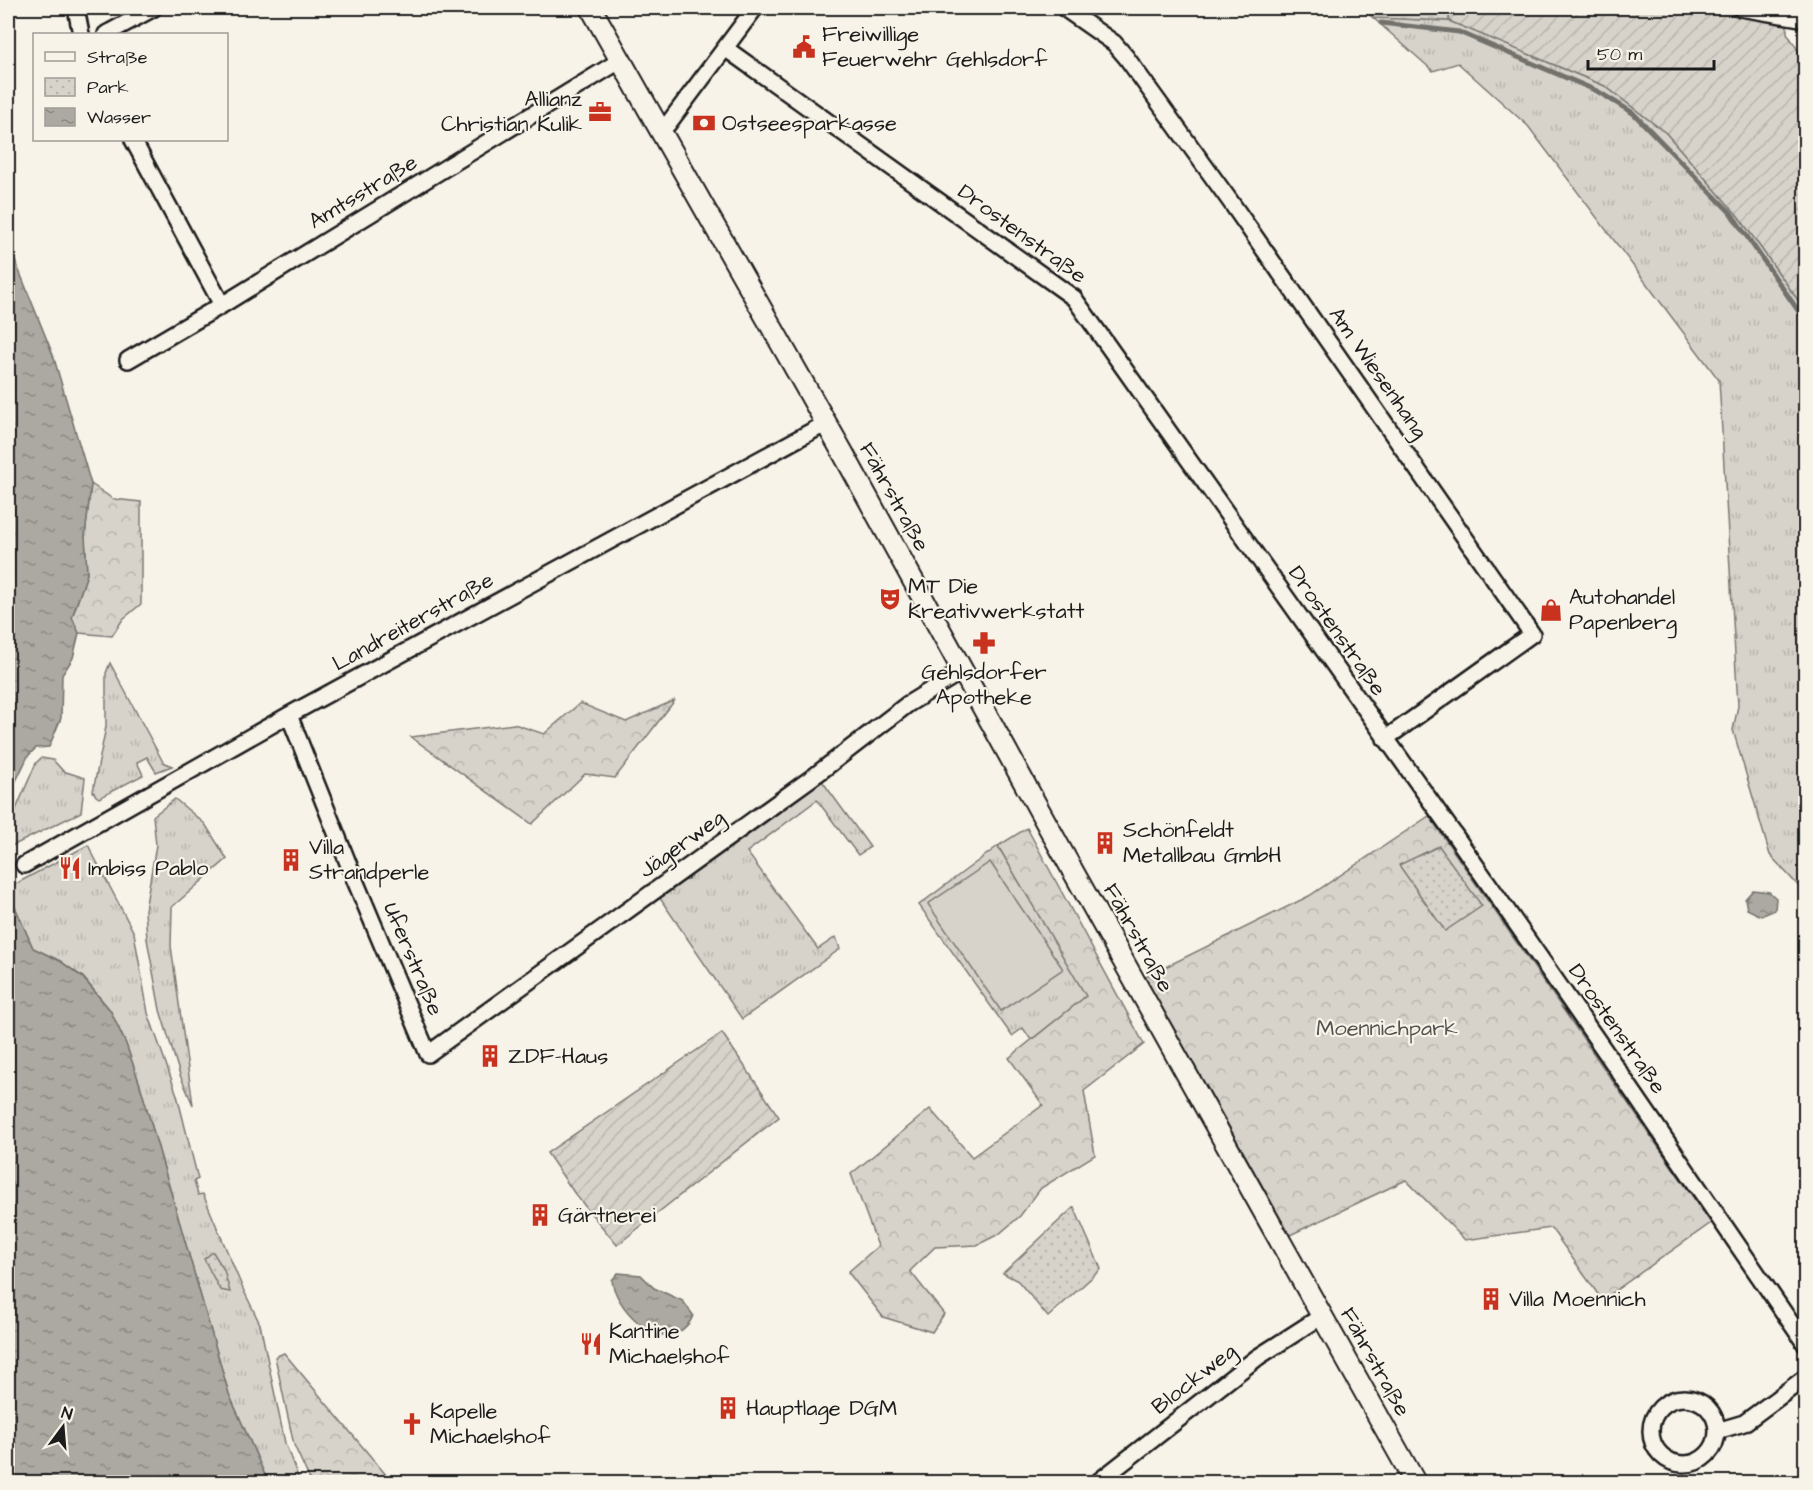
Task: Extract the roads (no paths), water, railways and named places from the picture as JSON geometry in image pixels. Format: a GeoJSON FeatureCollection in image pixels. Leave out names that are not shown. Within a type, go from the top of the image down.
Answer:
{"type":"FeatureCollection","features":[{"type":"Feature","properties":{"kind":"street"},"geometry":{"type":"LineString","coordinates":[[76,8],[81,33]]}},
{"type":"Feature","properties":{"kind":"street"},"geometry":{"type":"LineString","coordinates":[[108,33],[154,8]]}},
{"type":"Feature","properties":{"kind":"street","name":"Fährstraße"},"geometry":{"type":"LineString","coordinates":[[591,8],[1415,1482]]}},
{"type":"Feature","properties":{"kind":"street"},"geometry":{"type":"LineString","coordinates":[[659,129],[668,124],[755,8]]}},
{"type":"Feature","properties":{"kind":"street","name":"Am Wiesenhang"},"geometry":{"type":"LineString","coordinates":[[1064,8],[1114,43],[1126,57],[1256,237],[1532,634],[1386,739]]}},
{"type":"Feature","properties":{"kind":"street"},"geometry":{"type":"LineString","coordinates":[[1740,8],[1806,19]]}},
{"type":"Feature","properties":{"kind":"street","name":"Drostenstraße"},"geometry":{"type":"LineString","coordinates":[[725,48],[1074,298],[1609,1057],[1806,1345]]}},
{"type":"Feature","properties":{"kind":"street","name":"Amtsstraße"},"geometry":{"type":"LineString","coordinates":[[128,360],[222,305],[621,60]]}},
{"type":"Feature","properties":{"kind":"street"},"geometry":{"type":"LineString","coordinates":[[134,141],[222,305]]}},
{"type":"Feature","properties":{"kind":"street","name":"Landreiterstraße"},"geometry":{"type":"LineString","coordinates":[[24,865],[289,715],[825,424]]}},
{"type":"Feature","properties":{"kind":"street","name":"Jägerweg"},"geometry":{"type":"LineString","coordinates":[[428,1054],[828,766],[908,704],[962,671]]}},
{"type":"Feature","properties":{"kind":"street","name":"Uferstraße"},"geometry":{"type":"LineString","coordinates":[[289,715],[428,1054]]}},
{"type":"Feature","properties":{"kind":"street","name":"Blockweg"},"geometry":{"type":"LineString","coordinates":[[1098,1482],[1258,1357],[1322,1316]]}},
{"type":"Feature","properties":{"kind":"street"},"geometry":{"type":"LineString","coordinates":[[1717,1431],[1744,1423],[1806,1377]]}},
{"type":"Feature","properties":{"kind":"street"},"geometry":{"type":"LineString","coordinates":[[1684,1398],[1697,1401],[1707,1408],[1714,1419],[1717,1431],[1714,1444],[1707,1455],[1696,1462],[1684,1464],[1671,1462],[1660,1454],[1653,1444],[1651,1431],[1653,1418],[1661,1407],[1671,1401],[1684,1398]]}},
{"type":"Feature","properties":{"kind":"water"},"geometry":{"type":"Polygon","coordinates":[[[8,243],[53,355],[91,484],[85,536],[87,574],[72,617],[79,633],[73,658],[62,675],[61,718],[49,747],[36,748],[28,756],[8,798],[8,243]]]}},
{"type":"Feature","properties":{"kind":"water"},"geometry":{"type":"Polygon","coordinates":[[[1753,890],[1769,892],[1776,898],[1775,910],[1761,916],[1747,909],[1745,899],[1753,890]]]}},
{"type":"Feature","properties":{"kind":"water"},"geometry":{"type":"Polygon","coordinates":[[[8,900],[15,907],[33,948],[60,961],[83,978],[110,1010],[126,1044],[140,1085],[229,1394],[268,1482],[8,1482],[8,900]]]}},
{"type":"Feature","properties":{"kind":"water"},"geometry":{"type":"Polygon","coordinates":[[[618,1273],[641,1275],[654,1288],[683,1301],[693,1315],[690,1322],[682,1330],[672,1335],[660,1335],[649,1330],[628,1312],[620,1301],[612,1280],[618,1273]]]}},
{"type":"Feature","properties":{"kind":"waterway"},"geometry":{"type":"LineString","coordinates":[[1381,23],[1459,32],[1597,91],[1633,113],[1730,212],[1806,322]]}},
{"type":"Feature","properties":{"kind":"place","name":"Freiwillige Feuerwehr Gehlsdorf"},"geometry":{"type":"Point","coordinates":[804,47]}},
{"type":"Feature","properties":{"kind":"place","name":"Allianz Christian Kulik"},"geometry":{"type":"Point","coordinates":[600,112]}},
{"type":"Feature","properties":{"kind":"place","name":"Ostseesparkasse"},"geometry":{"type":"Point","coordinates":[704,123]}},
{"type":"Feature","properties":{"kind":"place","name":"MT Die Kreativwerkstatt"},"geometry":{"type":"Point","coordinates":[890,599]}},
{"type":"Feature","properties":{"kind":"place","name":"Autohandel Papenberg"},"geometry":{"type":"Point","coordinates":[1551,610]}},
{"type":"Feature","properties":{"kind":"place","name":"Gehlsdorfer Apotheke"},"geometry":{"type":"Point","coordinates":[984,643]}},
{"type":"Feature","properties":{"kind":"place","name":"Schönfeldt Metallbau GmbH"},"geometry":{"type":"Point","coordinates":[1105,843]}},
{"type":"Feature","properties":{"kind":"place","name":"Villa Strandperle"},"geometry":{"type":"Point","coordinates":[291,860]}},
{"type":"Feature","properties":{"kind":"place","name":"Imbiss Pablo"},"geometry":{"type":"Point","coordinates":[70,868]}},
{"type":"Feature","properties":{"kind":"place","name":"ZDF-Haus"},"geometry":{"type":"Point","coordinates":[490,1056]}},
{"type":"Feature","properties":{"kind":"place","name":"Gärtnerei"},"geometry":{"type":"Point","coordinates":[540,1215]}},
{"type":"Feature","properties":{"kind":"place","name":"Villa Moennich"},"geometry":{"type":"Point","coordinates":[1491,1299]}},
{"type":"Feature","properties":{"kind":"place","name":"Kantine Michaelshof"},"geometry":{"type":"Point","coordinates":[591,1344]}},
{"type":"Feature","properties":{"kind":"place","name":"Hauptlage DGM"},"geometry":{"type":"Point","coordinates":[728,1408]}},
{"type":"Feature","properties":{"kind":"place","name":"Kapelle Michaelshof"},"geometry":{"type":"Point","coordinates":[412,1424]}},
{"type":"Feature","properties":{"kind":"park label","name":"Moennichpark"},"geometry":{"type":"Point","coordinates":[1387,1028]}}]}
